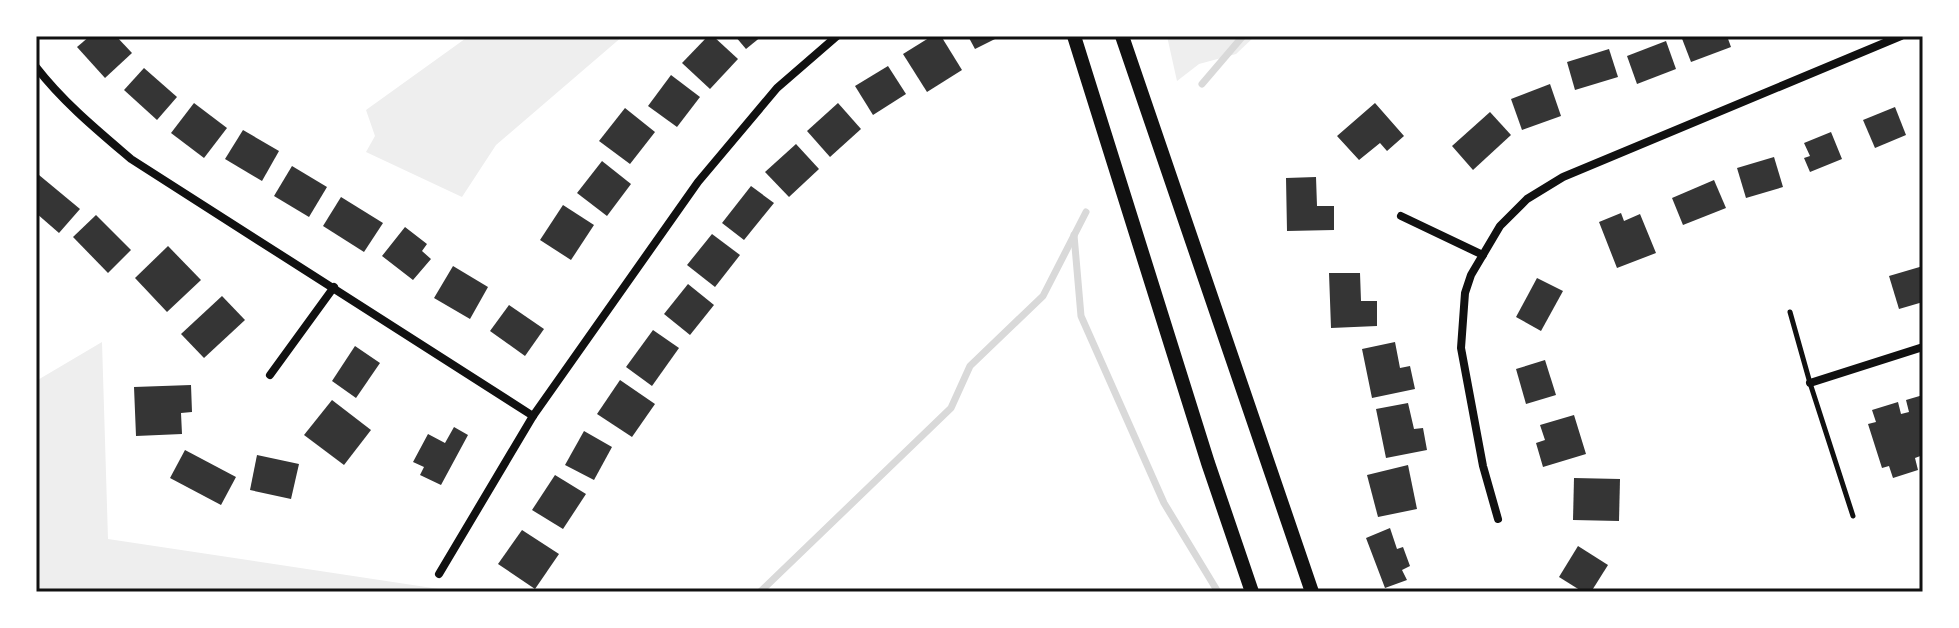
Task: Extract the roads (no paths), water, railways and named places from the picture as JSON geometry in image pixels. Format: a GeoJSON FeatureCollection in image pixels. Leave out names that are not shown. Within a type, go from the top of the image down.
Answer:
{"type":"FeatureCollection","features":[{"type":"Feature","properties":{"kind":"main road"},"geometry":{"type":"LineString","coordinates":[[1074,36],[1208,463],[1252,592]]}},
{"type":"Feature","properties":{"kind":"main road"},"geometry":{"type":"LineString","coordinates":[[1122,36],[1312,592]]}},
{"type":"Feature","properties":{"kind":"street"},"geometry":{"type":"LineString","coordinates":[[439,574],[533,416],[698,182],[777,88],[837,36]]}},
{"type":"Feature","properties":{"kind":"street"},"geometry":{"type":"LineString","coordinates":[[1498,519],[1483,466],[1461,348],[1465,293],[1471,275],[1500,226],[1527,199],[1563,177],[1901,36]]}},
{"type":"Feature","properties":{"kind":"street"},"geometry":{"type":"LineString","coordinates":[[36,67],[89,124],[131,159],[533,416]]}},
{"type":"Feature","properties":{"kind":"street"},"geometry":{"type":"LineString","coordinates":[[1401,216],[1483,255]]}},
{"type":"Feature","properties":{"kind":"street"},"geometry":{"type":"LineString","coordinates":[[270,375],[334,287]]}},
{"type":"Feature","properties":{"kind":"street"},"geometry":{"type":"LineString","coordinates":[[1810,383],[1923,347]]}},
{"type":"Feature","properties":{"kind":"lane"},"geometry":{"type":"LineString","coordinates":[[1790,312],[1853,516]]}},
{"type":"Feature","properties":{"kind":"waterway"},"geometry":{"type":"LineString","coordinates":[[1202,84],[1243,36]]}},
{"type":"Feature","properties":{"kind":"waterway"},"geometry":{"type":"LineString","coordinates":[[760,592],[951,408],[970,366],[1043,296],[1086,212]]}},
{"type":"Feature","properties":{"kind":"waterway"},"geometry":{"type":"LineString","coordinates":[[1074,235],[1081,316],[1164,503],[1218,592]]}}]}
